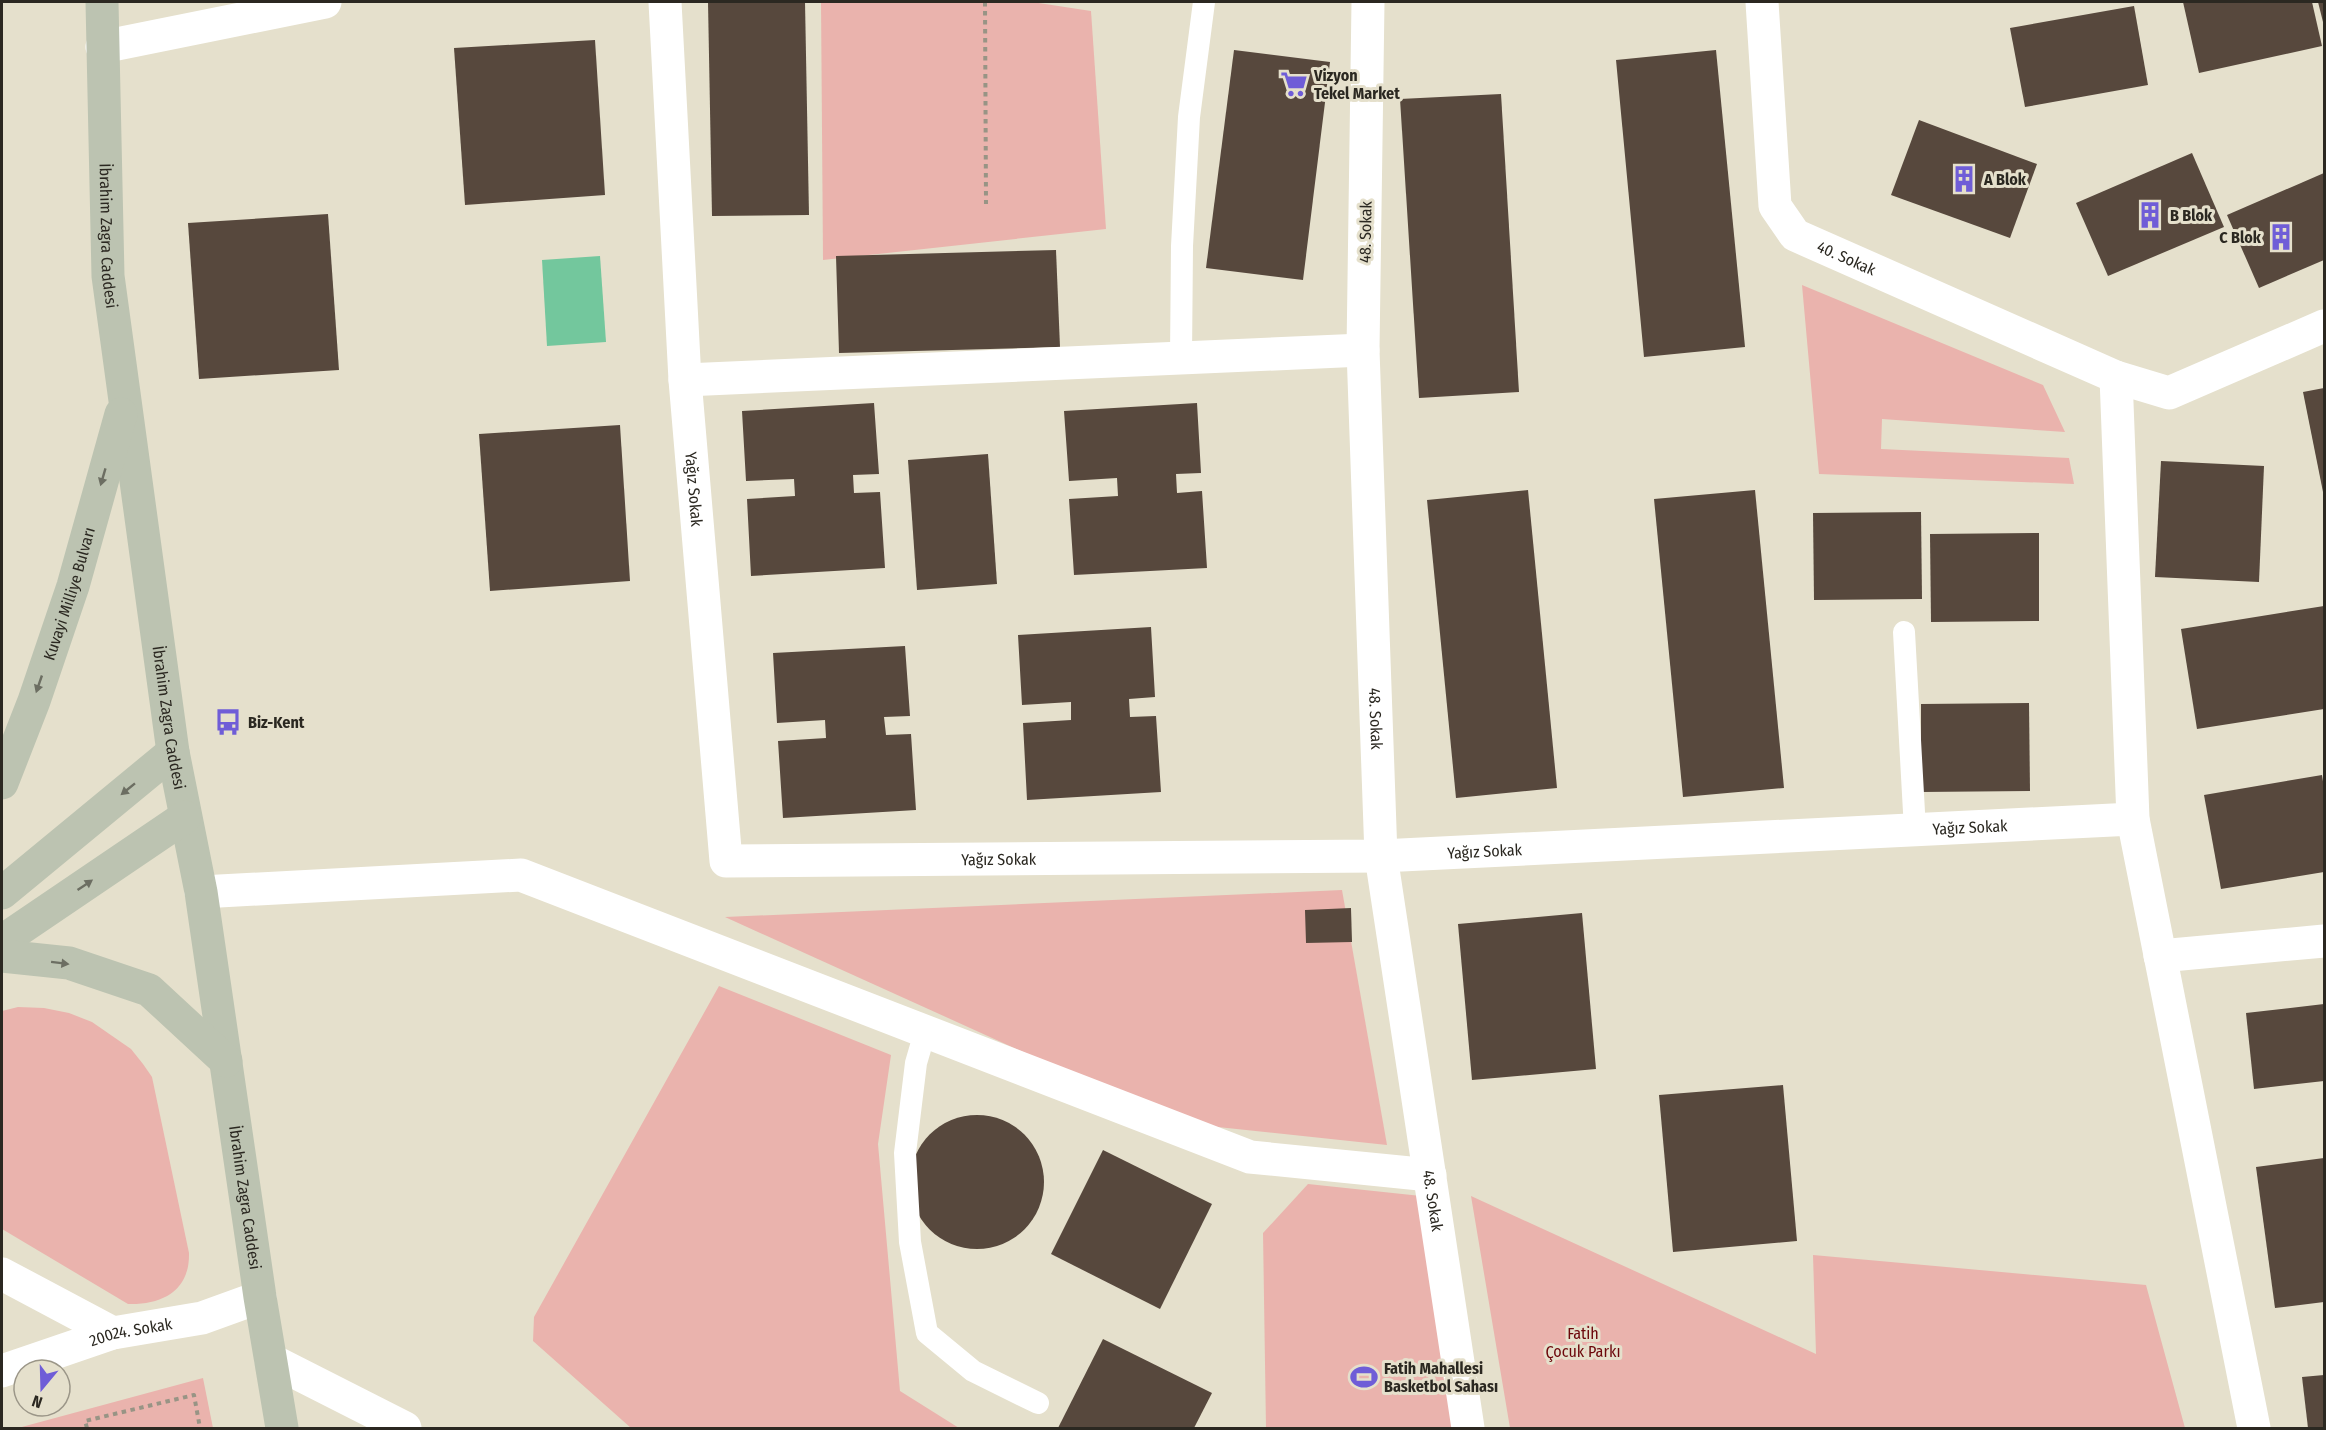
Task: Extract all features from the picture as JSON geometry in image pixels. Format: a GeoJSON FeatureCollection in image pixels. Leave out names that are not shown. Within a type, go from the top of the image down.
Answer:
{"type":"FeatureCollection","features":[{"type":"Feature","properties":{"kind":"main road","name":"İbrahim Zagra Caddesi"},"geometry":{"type":"LineString","coordinates":[[102,2],[108,276],[173,752],[201,892],[260,1297],[282,1428]]}},
{"type":"Feature","properties":{"kind":"main road","name":"Kuvayi Milliye Bulvarı"},"geometry":{"type":"LineString","coordinates":[[2,783],[34,700],[73,586],[125,401]]}},
{"type":"Feature","properties":{"kind":"main road"},"geometry":{"type":"LineString","coordinates":[[2,893],[173,752]]}},
{"type":"Feature","properties":{"kind":"main road"},"geometry":{"type":"LineString","coordinates":[[2,941],[185,817]]}},
{"type":"Feature","properties":{"kind":"main road"},"geometry":{"type":"LineString","coordinates":[[2,956],[69,963],[149,990],[226,1061]]}},
{"type":"Feature","properties":{"kind":"street"},"geometry":{"type":"LineString","coordinates":[[102,47],[324,2]]}},
{"type":"Feature","properties":{"kind":"street","name":"Yağız Sokak"},"geometry":{"type":"LineString","coordinates":[[665,2],[685,380],[726,861],[1381,856],[2133,819]]}},
{"type":"Feature","properties":{"kind":"street","name":"48. Sokak"},"geometry":{"type":"LineString","coordinates":[[1368,2],[1363,350],[1381,856],[1468,1428]]}},
{"type":"Feature","properties":{"kind":"street","name":"40. Sokak"},"geometry":{"type":"LineString","coordinates":[[1762,2],[1775,206],[1794,235],[2116,377],[2169,393],[2325,326]]}},
{"type":"Feature","properties":{"kind":"street"},"geometry":{"type":"LineString","coordinates":[[685,380],[1363,350]]}},
{"type":"Feature","properties":{"kind":"street"},"geometry":{"type":"LineString","coordinates":[[2116,377],[2133,819],[2254,1428]]}},
{"type":"Feature","properties":{"kind":"street"},"geometry":{"type":"LineString","coordinates":[[201,892],[521,876],[1250,1157],[1430,1175]]}},
{"type":"Feature","properties":{"kind":"street"},"geometry":{"type":"LineString","coordinates":[[2160,956],[2325,941]]}},
{"type":"Feature","properties":{"kind":"street"},"geometry":{"type":"LineString","coordinates":[[2,1274],[113,1333]]}},
{"type":"Feature","properties":{"kind":"street","name":"20024. Sokak"},"geometry":{"type":"LineString","coordinates":[[2,1371],[113,1333],[202,1318],[260,1297]]}},
{"type":"Feature","properties":{"kind":"street"},"geometry":{"type":"LineString","coordinates":[[271,1360],[405,1428]]}},
{"type":"Feature","properties":{"kind":"lane"},"geometry":{"type":"LineString","coordinates":[[1181,358],[1182,246],[1189,117],[1204,2]]}},
{"type":"Feature","properties":{"kind":"lane"},"geometry":{"type":"LineString","coordinates":[[1904,632],[1915,830]]}},
{"type":"Feature","properties":{"kind":"lane"},"geometry":{"type":"LineString","coordinates":[[925,1032],[916,1063],[905,1153],[910,1242],[927,1333],[973,1371],[1038,1403]]}},
{"type":"Feature","properties":{"kind":"path"},"geometry":{"type":"LineString","coordinates":[[985,2],[986,204]]}},
{"type":"Feature","properties":{"kind":"path"},"geometry":{"type":"LineString","coordinates":[[87,1428],[85,1421],[194,1395],[200,1428]]}},
{"type":"Feature","properties":{"kind":"green space"},"geometry":{"type":"Polygon","coordinates":[[[821,2],[1032,2],[1091,11],[1106,229],[823,260],[821,2]]]}},
{"type":"Feature","properties":{"kind":"green space"},"geometry":{"type":"Polygon","coordinates":[[[1802,285],[2043,385],[2065,432],[1882,419],[1881,449],[2069,458],[2074,484],[1819,474],[1802,285]]]}},
{"type":"Feature","properties":{"kind":"green space"},"geometry":{"type":"Polygon","coordinates":[[[1342,890],[1387,1145],[1180,1123],[725,917],[1342,890]]]}},
{"type":"Feature","properties":{"kind":"green space"},"geometry":{"type":"Polygon","coordinates":[[[719,986],[891,1055],[878,1144],[900,1391],[959,1428],[631,1428],[533,1341],[534,1317],[719,986]]]}},
{"type":"Feature","properties":{"kind":"green space"},"geometry":{"type":"Polygon","coordinates":[[[18,1007],[44,1008],[69,1013],[92,1022],[131,1049],[152,1077],[189,1253],[185,1277],[172,1293],[163,1298],[141,1304],[128,1304],[2,1229],[2,1011],[18,1007]]]}},
{"type":"Feature","properties":{"kind":"green space"},"geometry":{"type":"Polygon","coordinates":[[[1308,1184],[1421,1196],[1455,1428],[1266,1428],[1263,1233],[1308,1184]]]}},
{"type":"Feature","properties":{"kind":"green space","name":"Fatih Çocuk Parkı"},"geometry":{"type":"Polygon","coordinates":[[[1471,1196],[1816,1354],[1813,1255],[2146,1285],[2185,1428],[1510,1428],[1471,1196]]]}},
{"type":"Feature","properties":{"kind":"green space"},"geometry":{"type":"Polygon","coordinates":[[[203,1378],[213,1428],[18,1428],[55,1418],[72,1418],[72,1413],[203,1378]]]}},
{"type":"Feature","properties":{"kind":"shaded area"},"geometry":{"type":"Polygon","coordinates":[[[600,256],[606,342],[547,346],[542,260],[600,256]]]}},
{"type":"Feature","properties":{"kind":"building"},"geometry":{"type":"Polygon","coordinates":[[[708,2],[805,2],[809,215],[712,216],[708,2]]]}},
{"type":"Feature","properties":{"kind":"building"},"geometry":{"type":"Polygon","coordinates":[[[2183,2],[2312,2],[2322,46],[2199,73],[2183,2]]]}},
{"type":"Feature","properties":{"kind":"building"},"geometry":{"type":"Polygon","coordinates":[[[2318,2],[2324,2],[2324,26],[2318,2]]]}},
{"type":"Feature","properties":{"kind":"building"},"geometry":{"type":"Polygon","coordinates":[[[2134,6],[2148,85],[2025,107],[2010,28],[2134,6]]]}},
{"type":"Feature","properties":{"kind":"building"},"geometry":{"type":"Polygon","coordinates":[[[595,40],[605,195],[465,205],[454,48],[595,40]]]}},
{"type":"Feature","properties":{"kind":"building"},"geometry":{"type":"Polygon","coordinates":[[[1234,50],[1330,62],[1303,280],[1206,268],[1234,50]]]}},
{"type":"Feature","properties":{"kind":"building"},"geometry":{"type":"Polygon","coordinates":[[[1716,50],[1745,347],[1644,357],[1616,60],[1716,50]]]}},
{"type":"Feature","properties":{"kind":"building"},"geometry":{"type":"Polygon","coordinates":[[[1501,94],[1519,392],[1419,398],[1400,99],[1501,94]]]}},
{"type":"Feature","properties":{"kind":"building","name":"A Blok"},"geometry":{"type":"Polygon","coordinates":[[[1919,120],[2037,164],[2010,238],[1891,195],[1919,120]]]}},
{"type":"Feature","properties":{"kind":"building","name":"B Blok"},"geometry":{"type":"Polygon","coordinates":[[[2192,153],[2224,227],[2108,276],[2076,203],[2192,153]]]}},
{"type":"Feature","properties":{"kind":"building","name":"C Blok"},"geometry":{"type":"Polygon","coordinates":[[[2324,173],[2324,260],[2259,288],[2227,215],[2324,173]]]}},
{"type":"Feature","properties":{"kind":"building"},"geometry":{"type":"Polygon","coordinates":[[[328,214],[339,370],[199,379],[188,223],[328,214]]]}},
{"type":"Feature","properties":{"kind":"building"},"geometry":{"type":"Polygon","coordinates":[[[1056,250],[1060,347],[839,353],[836,256],[1056,250]]]}},
{"type":"Feature","properties":{"kind":"building"},"geometry":{"type":"Polygon","coordinates":[[[2324,388],[2324,492],[2323,492],[2303,392],[2324,388]]]}},
{"type":"Feature","properties":{"kind":"building"},"geometry":{"type":"Polygon","coordinates":[[[874,403],[879,474],[853,475],[854,493],[880,492],[885,568],[751,576],[747,499],[795,496],[794,479],[746,481],[742,411],[874,403]]]}},
{"type":"Feature","properties":{"kind":"building"},"geometry":{"type":"Polygon","coordinates":[[[1197,403],[1201,473],[1176,474],[1177,493],[1202,491],[1207,568],[1074,575],[1069,499],[1118,496],[1117,478],[1069,481],[1064,411],[1197,403]]]}},
{"type":"Feature","properties":{"kind":"building"},"geometry":{"type":"Polygon","coordinates":[[[620,425],[630,581],[490,591],[479,434],[620,425]]]}},
{"type":"Feature","properties":{"kind":"building"},"geometry":{"type":"Polygon","coordinates":[[[988,454],[997,584],[917,590],[908,460],[988,454]]]}},
{"type":"Feature","properties":{"kind":"building"},"geometry":{"type":"Polygon","coordinates":[[[2161,461],[2264,466],[2259,582],[2155,577],[2161,461]]]}},
{"type":"Feature","properties":{"kind":"building"},"geometry":{"type":"Polygon","coordinates":[[[1528,490],[1557,788],[1456,798],[1427,500],[1528,490]]]}},
{"type":"Feature","properties":{"kind":"building"},"geometry":{"type":"Polygon","coordinates":[[[1755,490],[1784,788],[1683,797],[1654,499],[1755,490]]]}},
{"type":"Feature","properties":{"kind":"building"},"geometry":{"type":"Polygon","coordinates":[[[1921,512],[1922,599],[1814,600],[1813,513],[1921,512]]]}},
{"type":"Feature","properties":{"kind":"building"},"geometry":{"type":"Polygon","coordinates":[[[2039,533],[2039,621],[1931,622],[1930,534],[2039,533]]]}},
{"type":"Feature","properties":{"kind":"building"},"geometry":{"type":"Polygon","coordinates":[[[2324,606],[2324,709],[2197,729],[2181,629],[2324,606]]]}},
{"type":"Feature","properties":{"kind":"building"},"geometry":{"type":"Polygon","coordinates":[[[1151,627],[1155,697],[1129,699],[1130,717],[1156,716],[1161,792],[1027,800],[1023,723],[1071,720],[1071,702],[1022,705],[1018,635],[1151,627]]]}},
{"type":"Feature","properties":{"kind":"building"},"geometry":{"type":"Polygon","coordinates":[[[905,646],[910,716],[884,717],[886,735],[911,734],[916,810],[783,818],[778,741],[826,738],[825,720],[777,723],[773,653],[905,646]]]}},
{"type":"Feature","properties":{"kind":"building"},"geometry":{"type":"Polygon","coordinates":[[[2029,703],[2030,791],[1921,792],[1921,704],[2029,703]]]}},
{"type":"Feature","properties":{"kind":"building"},"geometry":{"type":"Polygon","coordinates":[[[2322,775],[2324,872],[2221,889],[2204,795],[2322,775]]]}},
{"type":"Feature","properties":{"kind":"building"},"geometry":{"type":"Polygon","coordinates":[[[1351,908],[1352,942],[1306,943],[1305,910],[1351,908]]]}},
{"type":"Feature","properties":{"kind":"building"},"geometry":{"type":"Polygon","coordinates":[[[1582,913],[1596,1069],[1472,1080],[1458,924],[1582,913]]]}},
{"type":"Feature","properties":{"kind":"building"},"geometry":{"type":"Polygon","coordinates":[[[2324,1004],[2324,1081],[2254,1089],[2246,1013],[2324,1004]]]}},
{"type":"Feature","properties":{"kind":"building"},"geometry":{"type":"Polygon","coordinates":[[[1783,1085],[1797,1241],[1673,1252],[1659,1095],[1783,1085]]]}},
{"type":"Feature","properties":{"kind":"building"},"geometry":{"type":"Polygon","coordinates":[[[977,1115],[1003,1120],[1024,1135],[1039,1156],[1044,1182],[1039,1208],[1024,1229],[1003,1244],[977,1249],[951,1244],[930,1229],[915,1208],[910,1182],[915,1156],[930,1135],[951,1120],[977,1115]]]}},
{"type":"Feature","properties":{"kind":"building"},"geometry":{"type":"Polygon","coordinates":[[[1103,1150],[1212,1204],[1160,1309],[1051,1254],[1103,1150]]]}},
{"type":"Feature","properties":{"kind":"building"},"geometry":{"type":"Polygon","coordinates":[[[2324,1158],[2324,1302],[2275,1308],[2256,1167],[2324,1158]]]}},
{"type":"Feature","properties":{"kind":"building"},"geometry":{"type":"Polygon","coordinates":[[[1103,1339],[1212,1393],[1194,1428],[1058,1428],[1103,1339]]]}},
{"type":"Feature","properties":{"kind":"building"},"geometry":{"type":"Polygon","coordinates":[[[2324,1375],[2324,1428],[2308,1428],[2302,1377],[2324,1375]]]}},
{"type":"Feature","properties":{"kind":"place","name":"Vizyon Tekel Market"},"geometry":{"type":"Point","coordinates":[1294,84]}},
{"type":"Feature","properties":{"kind":"place","name":"A Blok"},"geometry":{"type":"Point","coordinates":[1964,179]}},
{"type":"Feature","properties":{"kind":"place","name":"B Blok"},"geometry":{"type":"Point","coordinates":[2150,215]}},
{"type":"Feature","properties":{"kind":"place","name":"C Blok"},"geometry":{"type":"Point","coordinates":[2281,237]}},
{"type":"Feature","properties":{"kind":"place","name":"Biz-Kent"},"geometry":{"type":"Point","coordinates":[228,722]}},
{"type":"Feature","properties":{"kind":"place","name":"Fatih Mahallesi Basketbol Sahası"},"geometry":{"type":"Point","coordinates":[1364,1377]}}]}
